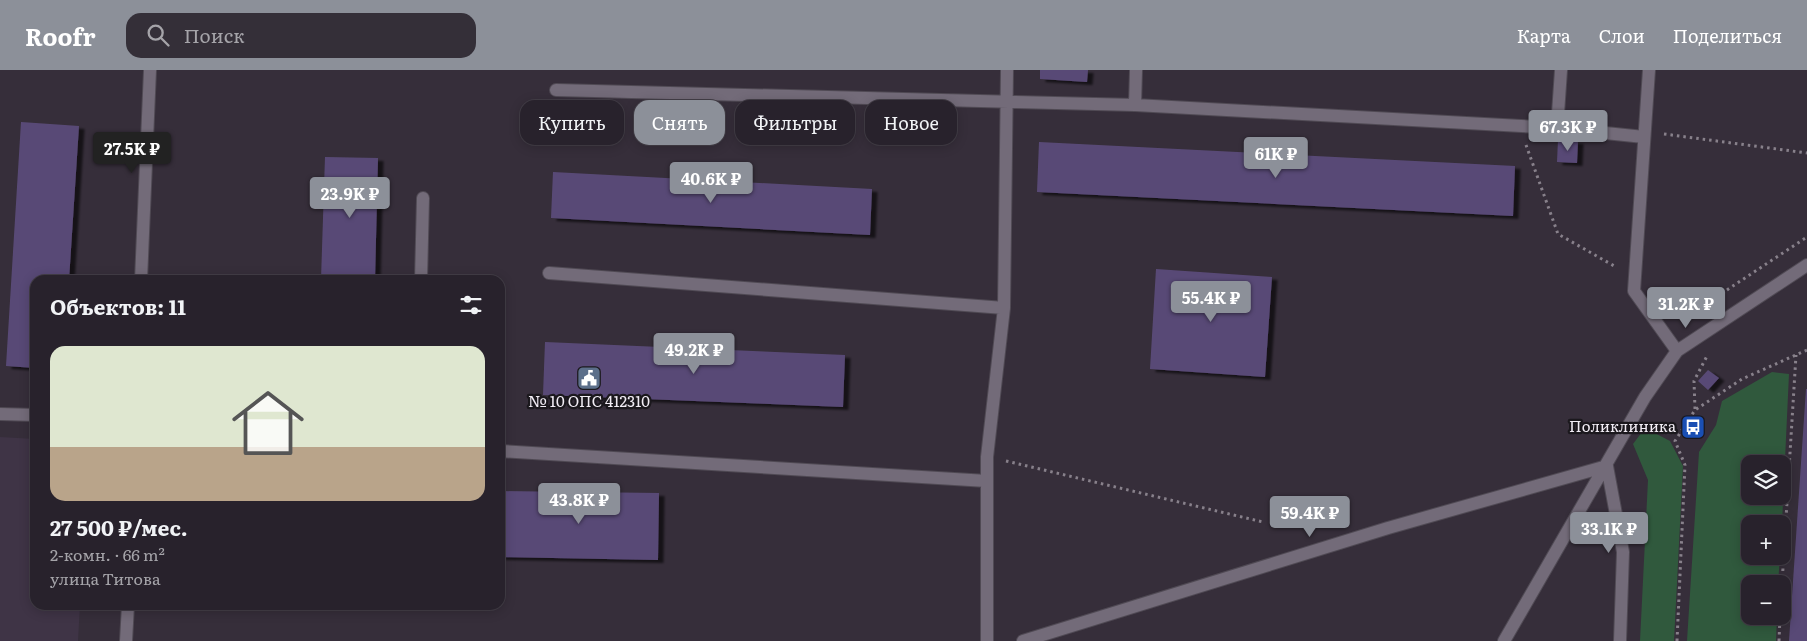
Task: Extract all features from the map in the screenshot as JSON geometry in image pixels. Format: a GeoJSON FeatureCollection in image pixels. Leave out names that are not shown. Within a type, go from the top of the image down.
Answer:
{"type":"FeatureCollection","features":[{"type":"Feature","properties":{"kind":"street"},"geometry":{"type":"LineString","coordinates":[[142,275],[150,70]]}},
{"type":"Feature","properties":{"kind":"street"},"geometry":{"type":"LineString","coordinates":[[986,641],[987,457],[1004,308],[1007,70]]}},
{"type":"Feature","properties":{"kind":"street"},"geometry":{"type":"LineString","coordinates":[[1135,104],[1136,70]]}},
{"type":"Feature","properties":{"kind":"street"},"geometry":{"type":"LineString","coordinates":[[1557,128],[1561,70]]}},
{"type":"Feature","properties":{"kind":"street"},"geometry":{"type":"LineString","coordinates":[[1649,70],[1634,291],[1677,351]]}},
{"type":"Feature","properties":{"kind":"street"},"geometry":{"type":"LineString","coordinates":[[556,90],[1135,104],[1557,128],[1644,135]]}},
{"type":"Feature","properties":{"kind":"street"},"geometry":{"type":"LineString","coordinates":[[421,275],[423,198]]}},
{"type":"Feature","properties":{"kind":"street"},"geometry":{"type":"LineString","coordinates":[[1504,641],[1645,397],[1677,351],[1807,265]]}},
{"type":"Feature","properties":{"kind":"street"},"geometry":{"type":"LineString","coordinates":[[549,274],[1004,308]]}},
{"type":"Feature","properties":{"kind":"street"},"geometry":{"type":"LineString","coordinates":[[0,414],[30,415]]}},
{"type":"Feature","properties":{"kind":"street"},"geometry":{"type":"LineString","coordinates":[[505,451],[987,481]]}},
{"type":"Feature","properties":{"kind":"street"},"geometry":{"type":"LineString","coordinates":[[1023,641],[1388,528],[1606,466]]}},
{"type":"Feature","properties":{"kind":"street"},"geometry":{"type":"LineString","coordinates":[[1606,466],[1623,552],[1620,641]]}},
{"type":"Feature","properties":{"kind":"street"},"geometry":{"type":"LineString","coordinates":[[126,641],[128,610]]}},
{"type":"Feature","properties":{"kind":"path"},"geometry":{"type":"LineString","coordinates":[[1520,126],[1558,234],[1620,269],[1634,291]]}},
{"type":"Feature","properties":{"kind":"path"},"geometry":{"type":"LineString","coordinates":[[1644,135],[1679,135],[1807,153]]}},
{"type":"Feature","properties":{"kind":"path"},"geometry":{"type":"LineString","coordinates":[[1689,315],[1807,237]]}},
{"type":"Feature","properties":{"kind":"path"},"geometry":{"type":"LineString","coordinates":[[1677,641],[1685,465],[1676,440],[1694,410],[1742,379],[1807,350]]}},
{"type":"Feature","properties":{"kind":"path"},"geometry":{"type":"LineString","coordinates":[[1783,575],[1796,354]]}},
{"type":"Feature","properties":{"kind":"path"},"geometry":{"type":"LineString","coordinates":[[987,457],[1263,522]]}},
{"type":"Feature","properties":{"kind":"path"},"geometry":{"type":"LineString","coordinates":[[1779,641],[1780,625]]}},
{"type":"Feature","properties":{"kind":"shaded area"},"geometry":{"type":"Polygon","coordinates":[[[0,437],[30,439],[30,610],[80,610],[78,641],[0,641],[0,437]]]}},
{"type":"Feature","properties":{"kind":"green space"},"geometry":{"type":"Polygon","coordinates":[[[1772,372],[1789,374],[1785,455],[1741,455],[1741,505],[1783,505],[1782,515],[1741,515],[1741,565],[1779,565],[1779,575],[1741,575],[1741,625],[1777,625],[1776,641],[1687,641],[1699,452],[1716,425],[1722,401],[1772,372]]]}},
{"type":"Feature","properties":{"kind":"green space"},"geometry":{"type":"Polygon","coordinates":[[[1645,428],[1670,441],[1683,466],[1674,641],[1640,641],[1648,480],[1633,444],[1645,428]]]}},
{"type":"Feature","properties":{"kind":"building"},"geometry":{"type":"Polygon","coordinates":[[[1040,70],[1088,70],[1087,82],[1040,79],[1040,70]]]}},
{"type":"Feature","properties":{"kind":"building"},"geometry":{"type":"Polygon","coordinates":[[[21,122],[79,126],[69,275],[30,275],[30,368],[6,366],[21,122]]]}},
{"type":"Feature","properties":{"kind":"building"},"geometry":{"type":"Polygon","coordinates":[[[1558,140],[1578,141],[1577,163],[1557,162],[1558,140]]]}},
{"type":"Feature","properties":{"kind":"building"},"geometry":{"type":"Polygon","coordinates":[[[1039,142],[1515,166],[1513,216],[1037,192],[1039,142]]]}},
{"type":"Feature","properties":{"kind":"building"},"geometry":{"type":"Polygon","coordinates":[[[325,157],[378,158],[375,275],[321,275],[325,157]]]}},
{"type":"Feature","properties":{"kind":"building"},"geometry":{"type":"Polygon","coordinates":[[[553,172],[872,189],[870,235],[551,218],[553,172]]]}},
{"type":"Feature","properties":{"kind":"building"},"geometry":{"type":"Polygon","coordinates":[[[1156,269],[1272,277],[1265,377],[1150,369],[1156,269]]]}},
{"type":"Feature","properties":{"kind":"building"},"geometry":{"type":"Polygon","coordinates":[[[545,342],[845,355],[843,407],[543,395],[545,342]]]}},
{"type":"Feature","properties":{"kind":"building"},"geometry":{"type":"Polygon","coordinates":[[[1708,370],[1719,378],[1708,390],[1698,381],[1708,370]]]}},
{"type":"Feature","properties":{"kind":"building"},"geometry":{"type":"Polygon","coordinates":[[[1807,389],[1807,641],[1789,641],[1807,389]]]}},
{"type":"Feature","properties":{"kind":"building"},"geometry":{"type":"Polygon","coordinates":[[[505,491],[659,493],[658,560],[505,557],[505,491]]]}},
{"type":"Feature","properties":{"kind":"place","name":"№ 10 ОПС 412310"},"geometry":{"type":"Point","coordinates":[589,378]}},
{"type":"Feature","properties":{"kind":"place","name":"Поликлиника"},"geometry":{"type":"Point","coordinates":[1693,427]}}]}
